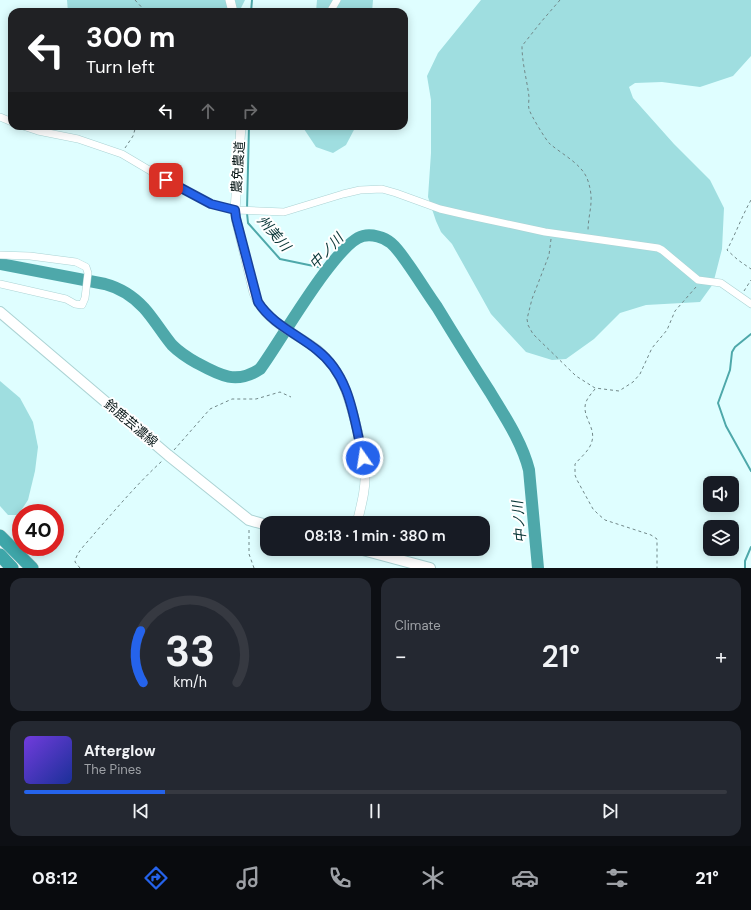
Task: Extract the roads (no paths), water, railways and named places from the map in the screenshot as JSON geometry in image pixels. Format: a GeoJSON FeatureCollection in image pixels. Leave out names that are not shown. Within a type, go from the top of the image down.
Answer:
{"type":"FeatureCollection","features":[{"type":"Feature","properties":{"kind":"highway"},"geometry":{"type":"LineString","coordinates":[[0,536],[32,568]]}},
{"type":"Feature","properties":{"kind":"highway"},"geometry":{"type":"LineString","coordinates":[[0,556],[12,568]]}},
{"type":"Feature","properties":{"kind":"main road","name":"鈴鹿芸濃線"},"geometry":{"type":"LineString","coordinates":[[0,312],[168,455],[249,520],[260,523]]}},
{"type":"Feature","properties":{"kind":"main road"},"geometry":{"type":"LineString","coordinates":[[385,556],[430,568]]}},
{"type":"Feature","properties":{"kind":"street"},"geometry":{"type":"LineString","coordinates":[[35,130],[78,139],[122,154],[176,186],[211,204],[239,210],[284,212],[360,190],[382,189],[396,192],[440,209],[466,215],[551,233],[658,248],[698,280],[721,283],[751,304]]}},
{"type":"Feature","properties":{"kind":"street","name":"農免農道"},"geometry":{"type":"LineString","coordinates":[[241,130],[239,210],[236,218],[258,302],[263,310],[278,324],[318,351],[336,370],[343,382],[350,400],[365,472],[362,502],[359,516]]}},
{"type":"Feature","properties":{"kind":"street"},"geometry":{"type":"LineString","coordinates":[[0,255],[30,256],[76,262],[86,267],[88,273],[85,298],[82,305],[75,304],[66,299],[0,284]]}},
{"type":"Feature","properties":{"kind":"waterway","name":"州美川"},"geometry":{"type":"LineString","coordinates":[[251,8],[252,0]]}},
{"type":"Feature","properties":{"kind":"waterway","name":"州美川"},"geometry":{"type":"LineString","coordinates":[[247,209],[249,130]]}},
{"type":"Feature","properties":{"kind":"waterway","name":"州美川"},"geometry":{"type":"LineString","coordinates":[[247,213],[248,223],[280,259],[328,269]]}},
{"type":"Feature","properties":{"kind":"waterway","name":"中ノ川"},"geometry":{"type":"LineString","coordinates":[[0,264],[105,284],[121,290],[131,296],[144,308],[172,345],[181,352],[213,371],[235,377],[251,374],[260,369],[308,295],[338,256],[352,242],[366,235],[378,236],[385,239],[394,245],[412,269],[437,307],[518,440],[529,470],[538,568]]}},
{"type":"Feature","properties":{"kind":"waterway"},"geometry":{"type":"LineString","coordinates":[[751,334],[735,347],[732,352],[730,370],[718,403],[726,426],[751,471]]}},
{"type":"Feature","properties":{"kind":"waterway"},"geometry":{"type":"LineString","coordinates":[[745,568],[745,561],[751,547]]}}]}
